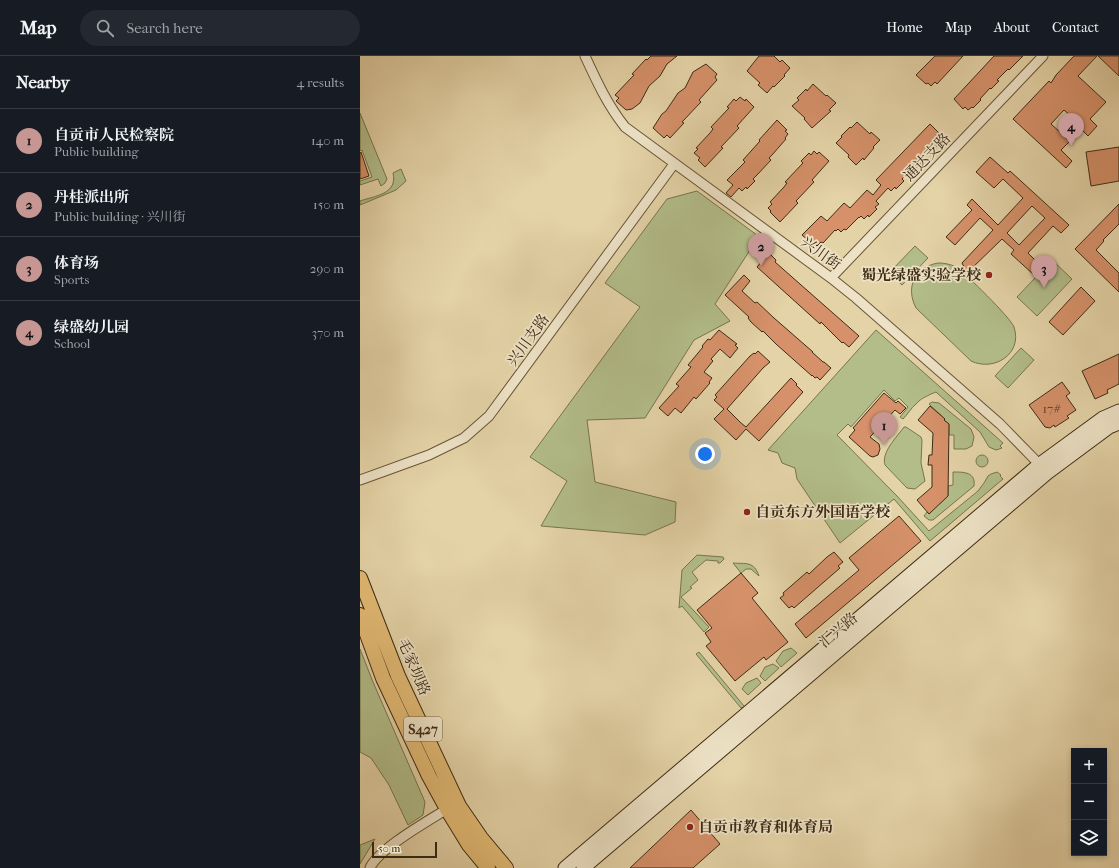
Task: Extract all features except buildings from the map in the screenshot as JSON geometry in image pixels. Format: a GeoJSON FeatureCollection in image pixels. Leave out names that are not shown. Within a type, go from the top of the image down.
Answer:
{"type":"FeatureCollection","features":[{"type":"Feature","properties":{"kind":"main road"},"geometry":{"type":"LineString","coordinates":[[565,868],[1103,418],[1119,411]]}},
{"type":"Feature","properties":{"kind":"main road","name":"汇兴路"},"geometry":{"type":"LineString","coordinates":[[583,868],[1043,469],[1119,423]]}},
{"type":"Feature","properties":{"kind":"main road","name":"毛家坝路"},"geometry":{"type":"LineString","coordinates":[[360,578],[398,676],[459,806],[481,838],[506,868]]}},
{"type":"Feature","properties":{"kind":"main road","name":"毛家坝路"},"geometry":{"type":"LineString","coordinates":[[360,614],[383,678],[429,776],[469,845],[488,868]]}},
{"type":"Feature","properties":{"kind":"street","name":"兴川街"},"geometry":{"type":"LineString","coordinates":[[585,56],[601,92],[612,111],[625,127],[831,278],[1000,424],[1043,469]]}},
{"type":"Feature","properties":{"kind":"street","name":"通达支路"},"geometry":{"type":"LineString","coordinates":[[831,278],[1043,56]]}},
{"type":"Feature","properties":{"kind":"street","name":"兴川支路"},"geometry":{"type":"LineString","coordinates":[[360,480],[429,455],[464,438],[489,416],[674,164]]}},
{"type":"Feature","properties":{"kind":"street"},"geometry":{"type":"LineString","coordinates":[[370,868],[373,861],[386,848],[447,809]]}},
{"type":"Feature","properties":{"kind":"green space"},"geometry":{"type":"Polygon","coordinates":[[[360,113],[387,179],[381,186],[378,179],[360,185],[360,181],[372,177],[362,150],[360,151],[360,113]]]}},
{"type":"Feature","properties":{"kind":"green space"},"geometry":{"type":"Polygon","coordinates":[[[401,169],[406,181],[396,190],[360,205],[360,201],[389,190],[394,180],[393,173],[401,169]]]}},
{"type":"Feature","properties":{"kind":"green space"},"geometry":{"type":"Polygon","coordinates":[[[697,191],[761,238],[752,247],[715,304],[730,321],[694,340],[645,418],[587,420],[595,482],[676,502],[675,522],[645,535],[541,526],[567,481],[530,457],[640,307],[605,283],[667,199],[697,191]]]}},
{"type":"Feature","properties":{"kind":"green space"},"geometry":{"type":"Polygon","coordinates":[[[915,246],[928,258],[902,285],[889,273],[915,246]]]}},
{"type":"Feature","properties":{"kind":"green space"},"geometry":{"type":"Polygon","coordinates":[[[1052,260],[1072,279],[1037,316],[1017,297],[1052,260]]]}},
{"type":"Feature","properties":{"kind":"green space"},"geometry":{"type":"Polygon","coordinates":[[[938,263],[952,265],[961,271],[1005,314],[1011,322],[1014,327],[1016,337],[1010,353],[1004,358],[989,364],[980,364],[971,361],[916,308],[912,293],[914,279],[923,269],[938,263]]]}},
{"type":"Feature","properties":{"kind":"green space"},"geometry":{"type":"Polygon","coordinates":[[[876,330],[1003,443],[1000,446],[1002,448],[996,450],[989,447],[980,432],[936,392],[920,400],[903,419],[900,417],[908,407],[899,398],[895,401],[884,390],[851,427],[848,424],[837,435],[929,531],[978,491],[988,476],[997,472],[1001,475],[1000,476],[1003,479],[930,541],[894,499],[840,543],[797,479],[795,468],[782,463],[778,453],[768,450],[876,330]]]}},
{"type":"Feature","properties":{"kind":"green space"},"geometry":{"type":"Polygon","coordinates":[[[1021,348],[1034,360],[1008,388],[995,376],[1021,348]]]}},
{"type":"Feature","properties":{"kind":"green space"},"geometry":{"type":"Polygon","coordinates":[[[932,402],[939,403],[971,429],[974,437],[972,446],[966,449],[954,449],[954,435],[949,435],[949,424],[929,404],[932,402]]]}},
{"type":"Feature","properties":{"kind":"green space"},"geometry":{"type":"Polygon","coordinates":[[[904,427],[921,437],[922,440],[921,463],[925,481],[915,489],[907,488],[885,465],[884,460],[887,450],[904,427]]]}},
{"type":"Feature","properties":{"kind":"green space"},"geometry":{"type":"Polygon","coordinates":[[[982,455],[986,457],[988,461],[986,465],[982,467],[978,465],[976,461],[978,457],[982,455]]]}},
{"type":"Feature","properties":{"kind":"green space"},"geometry":{"type":"Polygon","coordinates":[[[953,472],[971,475],[974,481],[974,486],[933,520],[929,520],[924,516],[927,512],[929,513],[948,496],[948,486],[953,485],[953,472]]]}},
{"type":"Feature","properties":{"kind":"green space"},"geometry":{"type":"Polygon","coordinates":[[[697,555],[723,557],[724,559],[720,563],[718,563],[718,561],[706,560],[692,572],[698,580],[690,587],[692,588],[681,597],[709,627],[704,632],[682,606],[679,608],[682,570],[697,555]]]}},
{"type":"Feature","properties":{"kind":"green space"},"geometry":{"type":"Polygon","coordinates":[[[733,563],[749,564],[755,568],[759,576],[751,569],[746,569],[741,573],[733,563]]]}},
{"type":"Feature","properties":{"kind":"green space"},"geometry":{"type":"Polygon","coordinates":[[[791,648],[797,653],[781,667],[776,661],[783,651],[791,648]]]}},
{"type":"Feature","properties":{"kind":"green space"},"geometry":{"type":"Polygon","coordinates":[[[360,649],[425,802],[423,815],[408,825],[389,785],[371,758],[360,752],[360,649]]]}},
{"type":"Feature","properties":{"kind":"green space"},"geometry":{"type":"Polygon","coordinates":[[[699,652],[745,707],[741,708],[696,654],[699,652]]]}},
{"type":"Feature","properties":{"kind":"green space"},"geometry":{"type":"Polygon","coordinates":[[[773,664],[779,668],[765,681],[760,676],[765,667],[773,664]]]}},
{"type":"Feature","properties":{"kind":"green space"},"geometry":{"type":"Polygon","coordinates":[[[757,678],[761,683],[748,695],[742,689],[746,683],[757,678]]]}},
{"type":"Feature","properties":{"kind":"green space"},"geometry":{"type":"Polygon","coordinates":[[[375,839],[360,864],[360,845],[375,839]]]}},
{"type":"Feature","properties":{"kind":"place","name":"绿盛幼儿园"},"geometry":{"type":"Point","coordinates":[1071,146]}},
{"type":"Feature","properties":{"kind":"place","name":"丹桂派出所"},"geometry":{"type":"Point","coordinates":[761,266]}},
{"type":"Feature","properties":{"kind":"place","name":"蜀光绿盛实验学校"},"geometry":{"type":"Point","coordinates":[989,275]}},
{"type":"Feature","properties":{"kind":"place","name":"体育场"},"geometry":{"type":"Point","coordinates":[1044,288]}},
{"type":"Feature","properties":{"kind":"place","name":"自贡市人民检察院"},"geometry":{"type":"Point","coordinates":[884,445]}},
{"type":"Feature","properties":{"kind":"place","name":"自贡东方外国语学校"},"geometry":{"type":"Point","coordinates":[747,512]}},
{"type":"Feature","properties":{"kind":"place","name":"自贡市教育和体育局"},"geometry":{"type":"Point","coordinates":[690,827]}}]}
